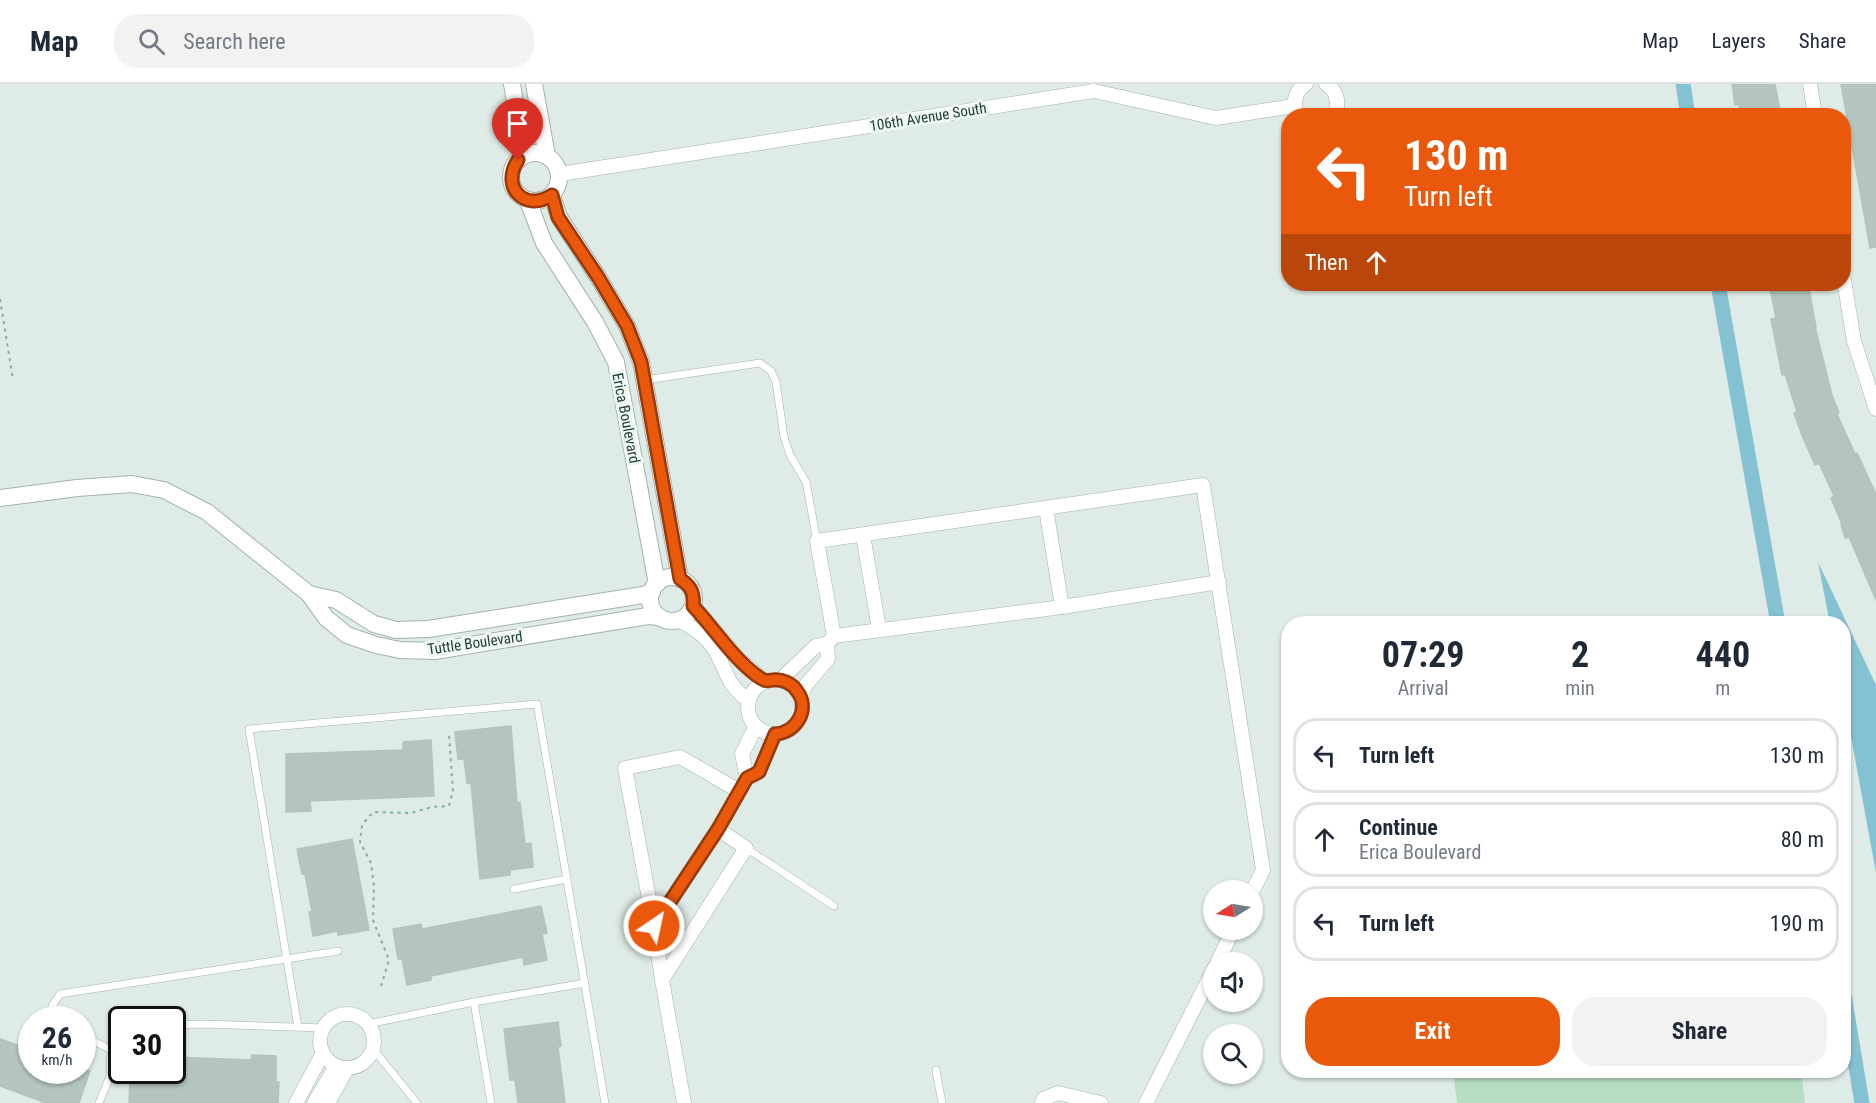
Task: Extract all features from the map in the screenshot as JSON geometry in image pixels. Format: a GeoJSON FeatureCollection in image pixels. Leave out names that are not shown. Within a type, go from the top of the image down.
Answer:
{"type":"FeatureCollection","features":[{"type":"Feature","properties":{"kind":"street"},"geometry":{"type":"LineString","coordinates":[[512,84],[524,155]]}},
{"type":"Feature","properties":{"kind":"street"},"geometry":{"type":"LineString","coordinates":[[534,84],[547,156],[560,174],[557,189],[552,195],[545,200],[528,201],[515,191],[512,184],[513,167],[524,155],[532,153],[547,156]]}},
{"type":"Feature","properties":{"kind":"street"},"geometry":{"type":"LineString","coordinates":[[1296,108],[1297,92],[1306,84]]}},
{"type":"Feature","properties":{"kind":"street"},"geometry":{"type":"LineString","coordinates":[[1326,84],[1335,92],[1338,99],[1337,108]]}},
{"type":"Feature","properties":{"kind":"street"},"geometry":{"type":"LineString","coordinates":[[1810,84],[1814,108]]}},
{"type":"Feature","properties":{"kind":"street","name":"106th Avenue South"},"geometry":{"type":"LineString","coordinates":[[560,174],[1094,91],[1216,118],[1281,112]]}},
{"type":"Feature","properties":{"kind":"street","name":"Erica Boulevard"},"geometry":{"type":"LineString","coordinates":[[552,195],[558,217],[627,326],[641,362],[680,579]]}},
{"type":"Feature","properties":{"kind":"street","name":"Erica Boulevard"},"geometry":{"type":"LineString","coordinates":[[528,201],[544,243],[595,322],[616,362],[654,588]]}},
{"type":"Feature","properties":{"kind":"street"},"geometry":{"type":"LineString","coordinates":[[1846,291],[1854,341],[1876,409]]}},
{"type":"Feature","properties":{"kind":"street","name":"Tuttle Boulevard"},"geometry":{"type":"LineString","coordinates":[[0,498],[77,488],[132,484],[164,489],[207,512],[309,594],[326,618],[347,635],[400,650],[435,651],[648,616],[660,617]]}},
{"type":"Feature","properties":{"kind":"street"},"geometry":{"type":"LineString","coordinates":[[801,698],[805,686],[828,659],[830,640],[817,541],[1203,485],[1263,870],[1258,880]]}},
{"type":"Feature","properties":{"kind":"street"},"geometry":{"type":"LineString","coordinates":[[1046,508],[1062,607]]}},
{"type":"Feature","properties":{"kind":"street"},"geometry":{"type":"LineString","coordinates":[[863,535],[879,629]]}},
{"type":"Feature","properties":{"kind":"street"},"geometry":{"type":"LineString","coordinates":[[667,578],[680,579],[691,588],[693,606],[687,615],[678,620],[666,621],[651,606],[654,588],[667,578]]}},
{"type":"Feature","properties":{"kind":"street"},"geometry":{"type":"LineString","coordinates":[[693,606],[739,659],[772,681],[791,684],[801,698],[803,707],[796,724],[790,730],[775,734],[763,732],[750,718],[748,710],[752,692],[772,681],[816,646],[830,640],[879,629],[1062,607],[1219,582]]}},
{"type":"Feature","properties":{"kind":"street","name":"Tuttle Boulevard"},"geometry":{"type":"LineString","coordinates":[[309,594],[336,600],[374,624],[396,630],[428,629],[632,597],[654,588]]}},
{"type":"Feature","properties":{"kind":"street"},"geometry":{"type":"LineString","coordinates":[[678,620],[694,628],[704,637],[714,650],[731,684],[749,701]]}},
{"type":"Feature","properties":{"kind":"street"},"geometry":{"type":"LineString","coordinates":[[747,778],[742,754],[756,726]]}},
{"type":"Feature","properties":{"kind":"street"},"geometry":{"type":"LineString","coordinates":[[654,926],[718,829],[747,778],[759,772],[775,734]]}},
{"type":"Feature","properties":{"kind":"street"},"geometry":{"type":"LineString","coordinates":[[684,1103],[625,768],[680,757],[740,791]]}},
{"type":"Feature","properties":{"kind":"street"},"geometry":{"type":"LineString","coordinates":[[662,980],[746,848],[718,829]]}},
{"type":"Feature","properties":{"kind":"street"},"geometry":{"type":"LineString","coordinates":[[1146,1103],[1203,991]]}},
{"type":"Feature","properties":{"kind":"street"},"geometry":{"type":"LineString","coordinates":[[296,1103],[323,1053],[321,1036],[324,1028],[336,1017],[345,1014],[361,1018],[368,1024],[374,1040],[373,1049],[362,1063],[342,1067],[314,1103]]}},
{"type":"Feature","properties":{"kind":"street"},"geometry":{"type":"LineString","coordinates":[[323,1053],[342,1067]]}},
{"type":"Feature","properties":{"kind":"street"},"geometry":{"type":"LineString","coordinates":[[328,1103],[342,1067]]}},
{"type":"Feature","properties":{"kind":"street"},"geometry":{"type":"LineString","coordinates":[[1042,1103],[1043,1099],[1058,1093],[1101,1103]]}},
{"type":"Feature","properties":{"kind":"lane"},"geometry":{"type":"LineString","coordinates":[[645,380],[760,363],[771,371],[776,382],[783,437],[790,455],[806,482],[817,541]]}},
{"type":"Feature","properties":{"kind":"lane"},"geometry":{"type":"LineString","coordinates":[[298,1027],[249,729],[537,704],[606,1103]]}},
{"type":"Feature","properties":{"kind":"lane"},"geometry":{"type":"LineString","coordinates":[[746,848],[834,906]]}},
{"type":"Feature","properties":{"kind":"lane"},"geometry":{"type":"LineString","coordinates":[[514,889],[567,879]]}},
{"type":"Feature","properties":{"kind":"lane"},"geometry":{"type":"LineString","coordinates":[[52,1006],[60,994],[338,951]]}},
{"type":"Feature","properties":{"kind":"lane"},"geometry":{"type":"LineString","coordinates":[[368,1024],[585,982]]}},
{"type":"Feature","properties":{"kind":"lane"},"geometry":{"type":"LineString","coordinates":[[474,1002],[491,1103]]}},
{"type":"Feature","properties":{"kind":"lane"},"geometry":{"type":"LineString","coordinates":[[186,1025],[324,1028]]}},
{"type":"Feature","properties":{"kind":"lane"},"geometry":{"type":"LineString","coordinates":[[373,1049],[417,1103]]}},
{"type":"Feature","properties":{"kind":"lane"},"geometry":{"type":"LineString","coordinates":[[936,1070],[942,1103]]}},
{"type":"Feature","properties":{"kind":"lane"},"geometry":{"type":"LineString","coordinates":[[99,1103],[108,1081]]}},
{"type":"Feature","properties":{"kind":"path"},"geometry":{"type":"LineString","coordinates":[[0,299],[13,380]]}},
{"type":"Feature","properties":{"kind":"path"},"geometry":{"type":"LineString","coordinates":[[381,986],[389,960],[374,920],[374,886],[371,863],[360,842],[362,825],[373,812],[411,813],[432,807],[449,806],[453,791],[449,735]]}},
{"type":"Feature","properties":{"kind":"green space"},"geometry":{"type":"Polygon","coordinates":[[[1454,1078],[1802,1078],[1805,1103],[1457,1103],[1454,1078]]]}},
{"type":"Feature","properties":{"kind":"water"},"geometry":{"type":"Polygon","coordinates":[[[1818,562],[1843,616],[1828,616],[1818,562]]]}},
{"type":"Feature","properties":{"kind":"water"},"geometry":{"type":"Polygon","coordinates":[[[1851,632],[1876,685],[1876,873],[1851,736],[1851,632]]]}},
{"type":"Feature","properties":{"kind":"building"},"geometry":{"type":"Polygon","coordinates":[[[1732,84],[1775,84],[1780,108],[1740,108],[1739,104],[1735,105],[1732,84]]]}},
{"type":"Feature","properties":{"kind":"building"},"geometry":{"type":"Polygon","coordinates":[[[1841,84],[1876,84],[1876,247],[1870,248],[1851,141],[1851,108],[1845,108],[1841,84]]]}},
{"type":"Feature","properties":{"kind":"building"},"geometry":{"type":"Polygon","coordinates":[[[1771,291],[1809,291],[1815,327],[1832,395],[1839,413],[1837,414],[1876,494],[1876,600],[1849,537],[1845,538],[1831,498],[1834,496],[1819,463],[1815,465],[1794,413],[1797,412],[1785,374],[1782,375],[1771,319],[1776,318],[1771,291]]]}},
{"type":"Feature","properties":{"kind":"building"},"geometry":{"type":"Polygon","coordinates":[[[511,726],[517,803],[520,802],[525,844],[531,843],[533,867],[510,870],[510,875],[480,879],[471,783],[467,783],[464,759],[458,759],[455,732],[511,726]]]}},
{"type":"Feature","properties":{"kind":"building"},"geometry":{"type":"Polygon","coordinates":[[[431,740],[434,796],[310,801],[311,811],[286,812],[286,754],[403,750],[403,742],[431,740]]]}},
{"type":"Feature","properties":{"kind":"building"},"geometry":{"type":"Polygon","coordinates":[[[352,839],[369,930],[338,935],[338,931],[313,936],[309,912],[312,912],[305,874],[302,874],[297,849],[352,839]]]}},
{"type":"Feature","properties":{"kind":"building"},"geometry":{"type":"Polygon","coordinates":[[[541,906],[547,933],[542,934],[547,960],[524,965],[523,957],[431,976],[431,980],[407,985],[402,959],[398,959],[393,929],[421,924],[422,929],[541,906]]]}},
{"type":"Feature","properties":{"kind":"building"},"geometry":{"type":"Polygon","coordinates":[[[558,1022],[561,1046],[558,1047],[565,1103],[518,1103],[515,1080],[510,1080],[504,1029],[558,1022]]]}},
{"type":"Feature","properties":{"kind":"building"},"geometry":{"type":"Polygon","coordinates":[[[0,1039],[18,1045],[18,1084],[86,1084],[79,1103],[46,1103],[0,1086],[0,1039]]]}},
{"type":"Feature","properties":{"kind":"building"},"geometry":{"type":"Polygon","coordinates":[[[252,1055],[276,1056],[276,1082],[279,1082],[278,1103],[129,1103],[130,1084],[186,1084],[186,1058],[251,1060],[252,1055]]]}},
{"type":"Feature","properties":{"kind":"waterway"},"geometry":{"type":"LineString","coordinates":[[1683,84],[1687,108]]}},
{"type":"Feature","properties":{"kind":"waterway"},"geometry":{"type":"LineString","coordinates":[[1719,291],[1777,616]]}},
{"type":"Feature","properties":{"kind":"waterway"},"geometry":{"type":"LineString","coordinates":[[1851,1037],[1862,1103]]}},
{"type":"Feature","properties":{"kind":"route"},"geometry":{"type":"LineString","coordinates":[[518,160],[511,175],[515,191],[528,201],[537,202],[552,195],[558,217],[627,326],[641,362],[680,579],[691,588],[693,606],[752,672],[765,681],[783,680],[791,684],[797,690],[803,707],[801,716],[790,730],[775,734],[759,772],[747,778],[718,829],[654,926]]}}]}
